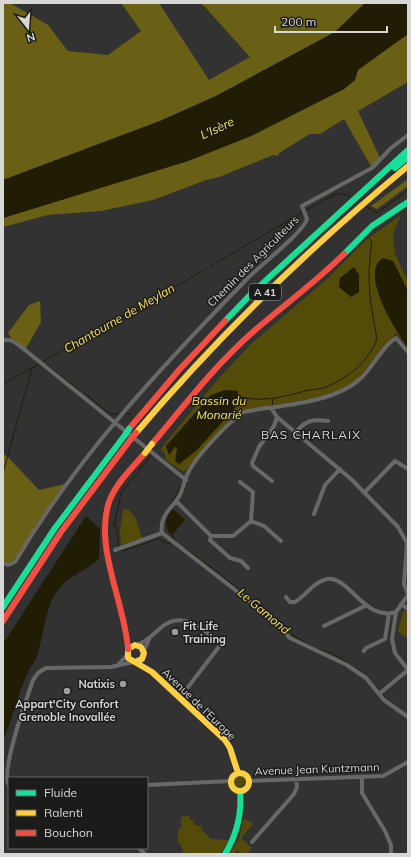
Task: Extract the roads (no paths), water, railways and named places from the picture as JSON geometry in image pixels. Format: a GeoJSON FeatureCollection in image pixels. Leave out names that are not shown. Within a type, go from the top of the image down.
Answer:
{"type":"FeatureCollection","features":[{"type":"Feature","properties":{"kind":"main road"},"geometry":{"type":"LineString","coordinates":[[281,265],[408,150]]}},
{"type":"Feature","properties":{"kind":"main road","name":"A 41"},"geometry":{"type":"LineString","coordinates":[[3,607],[64,516],[129,429],[194,353],[281,265],[408,158]]}},
{"type":"Feature","properties":{"kind":"main road","name":"A 41"},"geometry":{"type":"LineString","coordinates":[[3,622],[61,532],[131,439],[198,361],[252,305],[334,228],[408,166]]}},
{"type":"Feature","properties":{"kind":"main road","name":"Avenue de l'Europe"},"geometry":{"type":"LineString","coordinates":[[238,773],[236,762],[225,740],[152,672],[134,662],[127,652],[127,636],[108,550],[105,524],[109,502],[121,482],[152,444],[202,385],[253,332],[319,279],[364,232],[408,202]]}},
{"type":"Feature","properties":{"kind":"main road","name":"Avenue de l'Europe"},"geometry":{"type":"LineString","coordinates":[[127,636],[143,654],[152,672]]}},
{"type":"Feature","properties":{"kind":"main road"},"geometry":{"type":"LineString","coordinates":[[127,652],[136,645]]}},
{"type":"Feature","properties":{"kind":"main road"},"geometry":{"type":"LineString","coordinates":[[134,662],[140,661],[143,654]]}},
{"type":"Feature","properties":{"kind":"main road"},"geometry":{"type":"LineString","coordinates":[[238,773],[245,775],[248,781],[245,788],[240,791],[234,789],[231,781],[238,773]]}},
{"type":"Feature","properties":{"kind":"main road"},"geometry":{"type":"LineString","coordinates":[[225,854],[239,827],[241,811],[240,791]]}},
{"type":"Feature","properties":{"kind":"street","name":"Chemin des Agriculteurs"},"geometry":{"type":"LineString","coordinates":[[3,563],[8,565],[15,562],[64,484],[193,334],[248,277],[301,229],[306,222],[306,214],[302,206],[372,168],[382,160],[391,148],[408,135]]}},
{"type":"Feature","properties":{"kind":"street"},"geometry":{"type":"LineString","coordinates":[[162,533],[164,515],[176,501],[193,464],[232,420],[243,412],[322,398],[352,385],[363,376],[396,338],[408,352]]}},
{"type":"Feature","properties":{"kind":"street"},"geometry":{"type":"LineString","coordinates":[[3,340],[9,339],[13,341],[42,363],[186,480]]}},
{"type":"Feature","properties":{"kind":"street"},"geometry":{"type":"LineString","coordinates":[[271,408],[277,417],[295,434],[324,454],[365,492],[404,535],[407,548],[404,584],[408,594],[396,612],[392,646],[398,659],[408,670],[380,694]]}},
{"type":"Feature","properties":{"kind":"street"},"geometry":{"type":"LineString","coordinates":[[272,481],[254,466],[252,462],[259,447],[274,426],[277,417]]}},
{"type":"Feature","properties":{"kind":"street"},"geometry":{"type":"LineString","coordinates":[[295,434],[305,422],[318,420],[328,422]]}},
{"type":"Feature","properties":{"kind":"street"},"geometry":{"type":"LineString","coordinates":[[365,492],[395,461],[408,469]]}},
{"type":"Feature","properties":{"kind":"street"},"geometry":{"type":"LineString","coordinates":[[314,514],[325,485],[340,469]]}},
{"type":"Feature","properties":{"kind":"street"},"geometry":{"type":"LineString","coordinates":[[211,536],[233,536],[251,521],[252,492],[240,482]]}},
{"type":"Feature","properties":{"kind":"street"},"geometry":{"type":"LineString","coordinates":[[176,501],[211,536],[210,540],[225,554],[230,558],[241,561],[248,568]]}},
{"type":"Feature","properties":{"kind":"street"},"geometry":{"type":"LineString","coordinates":[[251,521],[264,526],[281,541]]}},
{"type":"Feature","properties":{"kind":"street"},"geometry":{"type":"LineString","coordinates":[[115,550],[162,533]]}},
{"type":"Feature","properties":{"kind":"street"},"geometry":{"type":"LineString","coordinates":[[162,533],[271,618],[290,638],[347,665],[366,678],[394,708],[408,717]]}},
{"type":"Feature","properties":{"kind":"street"},"geometry":{"type":"LineString","coordinates":[[286,597],[290,602],[295,602],[320,582],[333,580],[339,581],[364,606],[389,614],[396,612]]}},
{"type":"Feature","properties":{"kind":"street"},"geometry":{"type":"LineString","coordinates":[[402,604],[408,608]]}},
{"type":"Feature","properties":{"kind":"street"},"geometry":{"type":"LineString","coordinates":[[324,626],[364,606]]}},
{"type":"Feature","properties":{"kind":"street"},"geometry":{"type":"LineString","coordinates":[[364,651],[366,648],[385,639],[389,614]]}},
{"type":"Feature","properties":{"kind":"street"},"geometry":{"type":"LineString","coordinates":[[136,645],[150,638],[164,625],[183,620],[196,624],[221,644],[185,691],[182,689]]}},
{"type":"Feature","properties":{"kind":"street"},"geometry":{"type":"LineString","coordinates":[[389,620],[394,621]]}},
{"type":"Feature","properties":{"kind":"street"},"geometry":{"type":"LineString","coordinates":[[143,654],[150,638]]}},
{"type":"Feature","properties":{"kind":"street"},"geometry":{"type":"LineString","coordinates":[[117,666],[127,652]]}},
{"type":"Feature","properties":{"kind":"street"},"geometry":{"type":"LineString","coordinates":[[8,783],[6,778],[10,752],[33,680],[42,670],[64,667],[117,666],[134,662]]}},
{"type":"Feature","properties":{"kind":"street","name":"Avenue Jean Kuntzmann"},"geometry":{"type":"LineString","coordinates":[[248,781],[383,776],[408,762]]}},
{"type":"Feature","properties":{"kind":"street"},"geometry":{"type":"LineString","coordinates":[[362,777],[362,793],[385,830],[391,845],[391,854]]}},
{"type":"Feature","properties":{"kind":"street"},"geometry":{"type":"LineString","coordinates":[[252,842],[294,794],[296,779]]}},
{"type":"Feature","properties":{"kind":"street"},"geometry":{"type":"LineString","coordinates":[[148,785],[231,781]]}},
{"type":"Feature","properties":{"kind":"water","name":"L'Isère"},"geometry":{"type":"Polygon","coordinates":[[[365,3],[408,3],[408,34],[358,70],[355,80],[344,89],[251,136],[188,161],[3,218],[3,180],[160,121],[216,96],[335,32],[365,3]]]}},
{"type":"Feature","properties":{"kind":"water"},"geometry":{"type":"Polygon","coordinates":[[[383,258],[393,261],[408,291],[408,348],[389,317],[377,289],[375,276],[376,266],[383,258]]]}},
{"type":"Feature","properties":{"kind":"water"},"geometry":{"type":"Polygon","coordinates":[[[354,267],[359,275],[359,292],[351,297],[339,287],[340,278],[354,267]]]}},
{"type":"Feature","properties":{"kind":"water","name":"Bassin du Monarié"},"geometry":{"type":"Polygon","coordinates":[[[225,390],[238,391],[236,407],[196,451],[179,464],[175,461],[177,448],[175,447],[169,455],[166,446],[211,395],[225,390]]]}},
{"type":"Feature","properties":{"kind":"water"},"geometry":{"type":"Polygon","coordinates":[[[172,508],[185,520],[172,535],[167,529],[166,522],[172,508]]]}},
{"type":"Feature","properties":{"kind":"water"},"geometry":{"type":"Polygon","coordinates":[[[86,516],[100,529],[99,559],[91,566],[64,583],[53,598],[46,616],[37,656],[24,680],[3,740],[3,644],[86,516]]]}},
{"type":"Feature","properties":{"kind":"waterway","name":"Chantourne de Meylan"},"geometry":{"type":"LineString","coordinates":[[367,207],[377,213],[408,190]]}},
{"type":"Feature","properties":{"kind":"waterway","name":"Chantourne de Meylan"},"geometry":{"type":"LineString","coordinates":[[306,210],[338,193],[349,196]]}},
{"type":"Feature","properties":{"kind":"waterway","name":"Chantourne de Meylan"},"geometry":{"type":"LineString","coordinates":[[211,266],[303,212]]}},
{"type":"Feature","properties":{"kind":"waterway"},"geometry":{"type":"LineString","coordinates":[[238,396],[263,399],[323,388],[334,384],[349,374],[369,355],[377,339],[372,313],[369,280],[372,241],[369,238]]}},
{"type":"Feature","properties":{"kind":"waterway","name":"Chantourne de Meylan"},"geometry":{"type":"LineString","coordinates":[[42,362],[206,269]]}},
{"type":"Feature","properties":{"kind":"waterway"},"geometry":{"type":"LineString","coordinates":[[3,384],[39,364]]}},
{"type":"Feature","properties":{"kind":"waterway"},"geometry":{"type":"LineString","coordinates":[[47,365],[79,390]]}},
{"type":"Feature","properties":{"kind":"waterway"},"geometry":{"type":"LineString","coordinates":[[3,473],[32,368]]}},
{"type":"Feature","properties":{"kind":"waterway"},"geometry":{"type":"LineString","coordinates":[[84,393],[110,414],[119,414]]}},
{"type":"Feature","properties":{"kind":"waterway"},"geometry":{"type":"LineString","coordinates":[[272,406],[273,399]]}},
{"type":"Feature","properties":{"kind":"waterway"},"geometry":{"type":"LineString","coordinates":[[124,414],[131,414]]}},
{"type":"Feature","properties":{"kind":"waterway"},"geometry":{"type":"LineString","coordinates":[[109,526],[115,522],[121,493],[151,456]]}},
{"type":"Feature","properties":{"kind":"waterway","name":"Le Gamond"},"geometry":{"type":"LineString","coordinates":[[171,503],[181,487]]}},
{"type":"Feature","properties":{"kind":"waterway"},"geometry":{"type":"LineString","coordinates":[[115,522],[119,546]]}},
{"type":"Feature","properties":{"kind":"waterway","name":"Le Gamond"},"geometry":{"type":"LineString","coordinates":[[172,534],[174,540]]}},
{"type":"Feature","properties":{"kind":"waterway"},"geometry":{"type":"LineString","coordinates":[[120,550],[123,551],[158,539],[170,544]]}},
{"type":"Feature","properties":{"kind":"waterway","name":"Le Gamond"},"geometry":{"type":"LineString","coordinates":[[185,548],[220,574]]}},
{"type":"Feature","properties":{"kind":"waterway","name":"Le Gamond"},"geometry":{"type":"LineString","coordinates":[[221,575],[260,607]]}},
{"type":"Feature","properties":{"kind":"waterway","name":"Le Gamond"},"geometry":{"type":"LineString","coordinates":[[287,632],[309,645]]}},
{"type":"Feature","properties":{"kind":"waterway","name":"Le Gamond"},"geometry":{"type":"LineString","coordinates":[[318,649],[332,653],[360,671],[378,689]]}},
{"type":"Feature","properties":{"kind":"waterway","name":"Le Gamond"},"geometry":{"type":"LineString","coordinates":[[382,694],[388,701]]}},
{"type":"Feature","properties":{"kind":"place","name":"Fit Life Training"},"geometry":{"type":"Point","coordinates":[175,632]}},
{"type":"Feature","properties":{"kind":"place","name":"Natixis"},"geometry":{"type":"Point","coordinates":[123,684]}},
{"type":"Feature","properties":{"kind":"place","name":"Appart'City Confort Grenoble Inovallée"},"geometry":{"type":"Point","coordinates":[67,691]}},
{"type":"Feature","properties":{"kind":"district","name":"BAS CHARLAIX"},"geometry":{"type":"Point","coordinates":[311,434]}}]}
